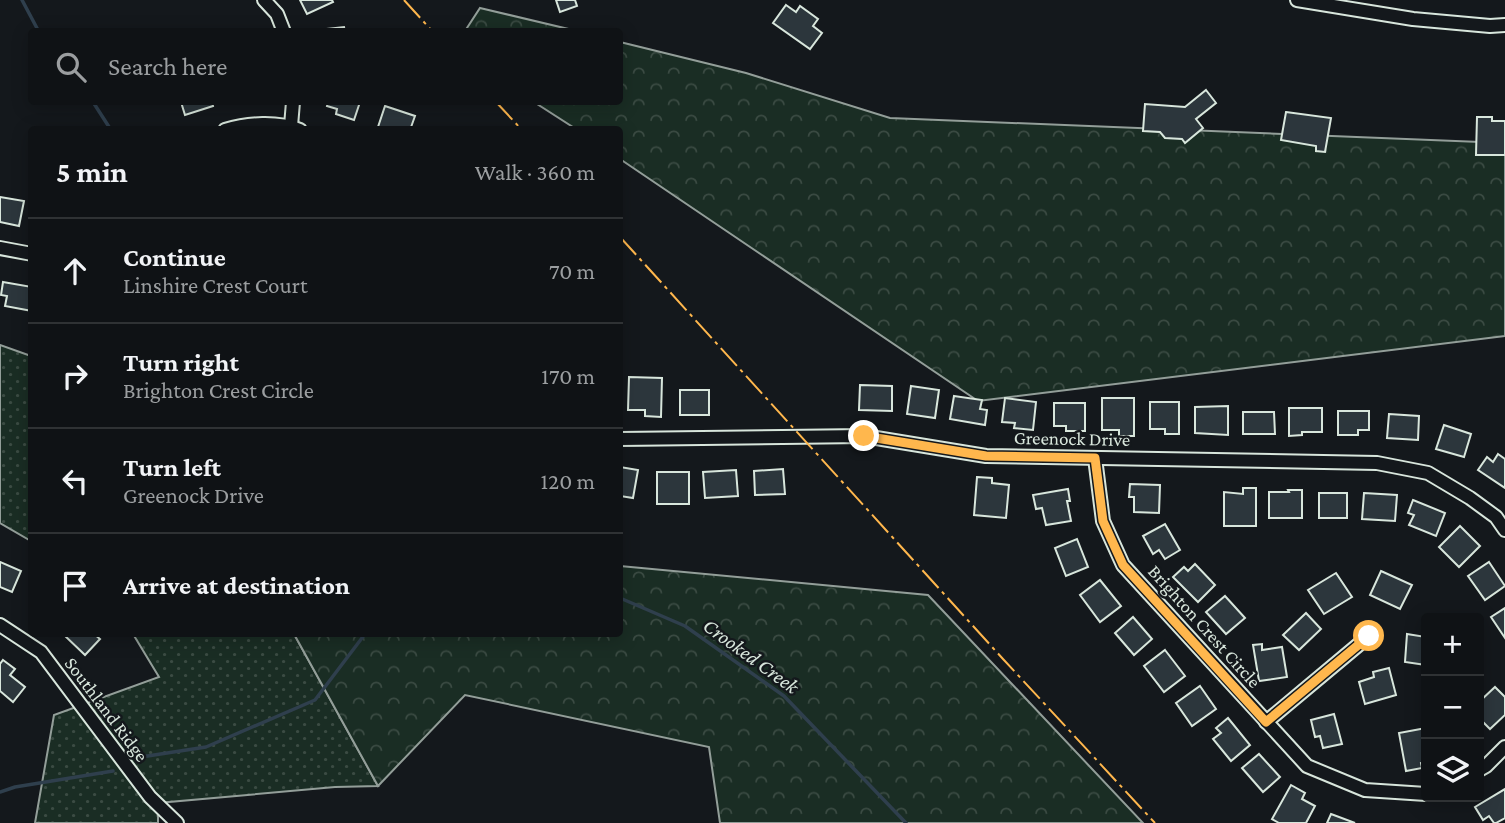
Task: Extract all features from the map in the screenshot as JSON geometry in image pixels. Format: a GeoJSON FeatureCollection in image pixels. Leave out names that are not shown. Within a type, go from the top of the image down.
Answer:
{"type":"FeatureCollection","features":[{"type":"Feature","properties":{"kind":"street"},"geometry":{"type":"LineString","coordinates":[[264,0],[277,14],[282,28]]}},
{"type":"Feature","properties":{"kind":"street"},"geometry":{"type":"LineString","coordinates":[[1297,0],[1413,19],[1505,25]]}},
{"type":"Feature","properties":{"kind":"street"},"geometry":{"type":"LineString","coordinates":[[293,105],[296,126]]}},
{"type":"Feature","properties":{"kind":"street"},"geometry":{"type":"LineString","coordinates":[[239,126],[271,126]]}},
{"type":"Feature","properties":{"kind":"street"},"geometry":{"type":"LineString","coordinates":[[0,248],[28,253]]}},
{"type":"Feature","properties":{"kind":"street","name":"Greenock Drive"},"geometry":{"type":"LineString","coordinates":[[623,439],[864,436],[986,456],[1377,463],[1428,473],[1496,517],[1505,530]]}},
{"type":"Feature","properties":{"kind":"street","name":"Brighton Crest Circle"},"geometry":{"type":"LineString","coordinates":[[1095,458],[1103,521],[1123,565],[1307,766],[1366,790],[1421,794]]}},
{"type":"Feature","properties":{"kind":"street","name":"Southland Ridge"},"geometry":{"type":"LineString","coordinates":[[0,625],[41,652],[150,797],[177,823]]}},
{"type":"Feature","properties":{"kind":"street"},"geometry":{"type":"LineString","coordinates":[[1266,722],[1369,636]]}},
{"type":"Feature","properties":{"kind":"street"},"geometry":{"type":"LineString","coordinates":[[1484,767],[1505,747]]}},
{"type":"Feature","properties":{"kind":"green space"},"geometry":{"type":"Polygon","coordinates":[[[480,8],[564,28],[467,28],[480,8]]]}},
{"type":"Feature","properties":{"kind":"green space"},"geometry":{"type":"Polygon","coordinates":[[[623,43],[746,73],[890,118],[1505,143],[1505,336],[978,401],[623,161],[623,126],[571,126],[539,105],[623,105],[623,43]]]}},
{"type":"Feature","properties":{"kind":"green space"},"geometry":{"type":"Polygon","coordinates":[[[0,345],[28,355],[28,539],[0,523],[0,345]]]}},
{"type":"Feature","properties":{"kind":"green space"},"geometry":{"type":"Polygon","coordinates":[[[623,566],[928,595],[1143,823],[720,823],[709,747],[465,695],[378,786],[296,637],[623,637],[623,566]]]}},
{"type":"Feature","properties":{"kind":"green space"},"geometry":{"type":"Polygon","coordinates":[[[135,637],[296,637],[378,786],[335,787],[158,803],[158,823],[35,823],[54,715],[159,677],[135,637]]]}},
{"type":"Feature","properties":{"kind":"building"},"geometry":{"type":"Polygon","coordinates":[[[300,0],[332,0],[333,2],[307,14],[300,0]]]}},
{"type":"Feature","properties":{"kind":"building"},"geometry":{"type":"Polygon","coordinates":[[[556,0],[575,0],[577,6],[560,12],[556,0]]]}},
{"type":"Feature","properties":{"kind":"building"},"geometry":{"type":"Polygon","coordinates":[[[786,5],[796,12],[800,6],[818,19],[813,26],[822,33],[810,49],[773,23],[786,5]]]}},
{"type":"Feature","properties":{"kind":"building"},"geometry":{"type":"Polygon","coordinates":[[[1206,90],[1216,103],[1196,119],[1203,128],[1185,143],[1182,139],[1165,138],[1160,132],[1143,131],[1145,104],[1185,107],[1206,90]]]}},
{"type":"Feature","properties":{"kind":"building"},"geometry":{"type":"Polygon","coordinates":[[[182,105],[213,105],[213,106],[185,115],[182,105]]]}},
{"type":"Feature","properties":{"kind":"building"},"geometry":{"type":"Polygon","coordinates":[[[359,105],[354,120],[336,114],[337,109],[327,106],[359,105]]]}},
{"type":"Feature","properties":{"kind":"building"},"geometry":{"type":"Polygon","coordinates":[[[385,106],[415,116],[411,126],[378,126],[385,106]]]}},
{"type":"Feature","properties":{"kind":"building"},"geometry":{"type":"Polygon","coordinates":[[[1286,112],[1331,118],[1325,152],[1316,151],[1316,146],[1281,140],[1286,112]]]}},
{"type":"Feature","properties":{"kind":"building"},"geometry":{"type":"Polygon","coordinates":[[[1477,117],[1492,117],[1492,121],[1505,121],[1505,155],[1476,155],[1477,117]]]}},
{"type":"Feature","properties":{"kind":"building"},"geometry":{"type":"Polygon","coordinates":[[[0,197],[24,201],[19,226],[0,222],[0,197]]]}},
{"type":"Feature","properties":{"kind":"building"},"geometry":{"type":"Polygon","coordinates":[[[3,282],[28,286],[28,310],[5,306],[7,296],[1,295],[3,282]]]}},
{"type":"Feature","properties":{"kind":"building"},"geometry":{"type":"Polygon","coordinates":[[[629,377],[662,378],[661,417],[645,416],[645,410],[628,410],[629,377]]]}},
{"type":"Feature","properties":{"kind":"building"},"geometry":{"type":"Polygon","coordinates":[[[860,385],[892,386],[892,411],[859,410],[860,385]]]}},
{"type":"Feature","properties":{"kind":"building"},"geometry":{"type":"Polygon","coordinates":[[[911,386],[939,390],[935,418],[907,414],[911,386]]]}},
{"type":"Feature","properties":{"kind":"building"},"geometry":{"type":"Polygon","coordinates":[[[680,390],[709,390],[709,415],[680,415],[680,390]]]}},
{"type":"Feature","properties":{"kind":"building"},"geometry":{"type":"Polygon","coordinates":[[[954,396],[982,400],[980,409],[987,410],[985,425],[950,419],[954,396]]]}},
{"type":"Feature","properties":{"kind":"building"},"geometry":{"type":"Polygon","coordinates":[[[1005,398],[1036,402],[1033,430],[1014,428],[1015,423],[1002,422],[1005,398]]]}},
{"type":"Feature","properties":{"kind":"building"},"geometry":{"type":"Polygon","coordinates":[[[1102,398],[1134,398],[1134,436],[1119,436],[1119,430],[1102,430],[1102,398]]]}},
{"type":"Feature","properties":{"kind":"building"},"geometry":{"type":"Polygon","coordinates":[[[1150,402],[1179,402],[1179,434],[1165,434],[1165,429],[1150,429],[1150,402]]]}},
{"type":"Feature","properties":{"kind":"building"},"geometry":{"type":"Polygon","coordinates":[[[1054,403],[1085,403],[1085,431],[1066,431],[1066,426],[1054,426],[1054,403]]]}},
{"type":"Feature","properties":{"kind":"building"},"geometry":{"type":"Polygon","coordinates":[[[1228,406],[1228,435],[1195,433],[1195,407],[1228,406]]]}},
{"type":"Feature","properties":{"kind":"building"},"geometry":{"type":"Polygon","coordinates":[[[1289,408],[1322,408],[1322,432],[1302,432],[1302,435],[1289,436],[1289,408]]]}},
{"type":"Feature","properties":{"kind":"building"},"geometry":{"type":"Polygon","coordinates":[[[1338,411],[1369,411],[1369,430],[1358,430],[1358,435],[1338,435],[1338,411]]]}},
{"type":"Feature","properties":{"kind":"building"},"geometry":{"type":"Polygon","coordinates":[[[1243,412],[1274,412],[1275,434],[1243,434],[1243,412]]]}},
{"type":"Feature","properties":{"kind":"building"},"geometry":{"type":"Polygon","coordinates":[[[1389,414],[1419,416],[1418,440],[1387,438],[1389,414]]]}},
{"type":"Feature","properties":{"kind":"building"},"geometry":{"type":"Polygon","coordinates":[[[1444,425],[1471,434],[1464,457],[1436,449],[1444,425]]]}},
{"type":"Feature","properties":{"kind":"building"},"geometry":{"type":"Polygon","coordinates":[[[1498,454],[1505,459],[1505,488],[1478,470],[1487,457],[1493,462],[1498,454]]]}},
{"type":"Feature","properties":{"kind":"building"},"geometry":{"type":"Polygon","coordinates":[[[623,468],[638,470],[633,498],[623,496],[623,468]]]}},
{"type":"Feature","properties":{"kind":"building"},"geometry":{"type":"Polygon","coordinates":[[[783,469],[785,494],[755,495],[754,471],[783,469]]]}},
{"type":"Feature","properties":{"kind":"building"},"geometry":{"type":"Polygon","coordinates":[[[736,470],[738,496],[705,498],[703,472],[736,470]]]}},
{"type":"Feature","properties":{"kind":"building"},"geometry":{"type":"Polygon","coordinates":[[[657,472],[689,472],[689,504],[657,504],[657,472]]]}},
{"type":"Feature","properties":{"kind":"building"},"geometry":{"type":"Polygon","coordinates":[[[977,477],[992,478],[992,483],[1009,485],[1006,518],[974,515],[977,477]]]}},
{"type":"Feature","properties":{"kind":"building"},"geometry":{"type":"Polygon","coordinates":[[[1130,484],[1160,485],[1159,513],[1134,512],[1134,497],[1129,497],[1130,484]]]}},
{"type":"Feature","properties":{"kind":"building"},"geometry":{"type":"Polygon","coordinates":[[[1243,488],[1256,488],[1256,526],[1224,526],[1224,492],[1243,494],[1243,488]]]}},
{"type":"Feature","properties":{"kind":"building"},"geometry":{"type":"Polygon","coordinates":[[[1068,489],[1070,501],[1067,501],[1071,521],[1046,525],[1042,508],[1036,509],[1033,495],[1068,489]]]}},
{"type":"Feature","properties":{"kind":"building"},"geometry":{"type":"Polygon","coordinates":[[[1288,490],[1302,490],[1302,518],[1269,518],[1269,492],[1289,492],[1288,490]]]}},
{"type":"Feature","properties":{"kind":"building"},"geometry":{"type":"Polygon","coordinates":[[[1319,493],[1347,493],[1347,518],[1319,518],[1319,493]]]}},
{"type":"Feature","properties":{"kind":"building"},"geometry":{"type":"Polygon","coordinates":[[[1364,493],[1397,495],[1395,521],[1362,519],[1364,493]]]}},
{"type":"Feature","properties":{"kind":"building"},"geometry":{"type":"Polygon","coordinates":[[[1413,500],[1445,513],[1436,536],[1409,525],[1414,515],[1408,513],[1413,500]]]}},
{"type":"Feature","properties":{"kind":"building"},"geometry":{"type":"Polygon","coordinates":[[[1165,524],[1180,550],[1165,559],[1159,550],[1153,554],[1143,536],[1165,524]]]}},
{"type":"Feature","properties":{"kind":"building"},"geometry":{"type":"Polygon","coordinates":[[[1460,526],[1480,546],[1459,567],[1439,547],[1460,526]]]}},
{"type":"Feature","properties":{"kind":"building"},"geometry":{"type":"Polygon","coordinates":[[[1077,539],[1088,567],[1066,576],[1055,548],[1077,539]]]}},
{"type":"Feature","properties":{"kind":"building"},"geometry":{"type":"Polygon","coordinates":[[[0,562],[21,571],[12,592],[0,587],[0,562]]]}},
{"type":"Feature","properties":{"kind":"building"},"geometry":{"type":"Polygon","coordinates":[[[1489,562],[1505,586],[1485,600],[1468,576],[1489,562]]]}},
{"type":"Feature","properties":{"kind":"building"},"geometry":{"type":"Polygon","coordinates":[[[1195,564],[1215,585],[1198,602],[1173,577],[1184,567],[1188,571],[1195,564]]]}},
{"type":"Feature","properties":{"kind":"building"},"geometry":{"type":"Polygon","coordinates":[[[1381,571],[1412,585],[1400,609],[1370,595],[1381,571]]]}},
{"type":"Feature","properties":{"kind":"building"},"geometry":{"type":"Polygon","coordinates":[[[1336,573],[1352,597],[1324,614],[1308,590],[1336,573]]]}},
{"type":"Feature","properties":{"kind":"building"},"geometry":{"type":"Polygon","coordinates":[[[1100,580],[1121,606],[1100,622],[1080,595],[1100,580]]]}},
{"type":"Feature","properties":{"kind":"building"},"geometry":{"type":"Polygon","coordinates":[[[1225,596],[1245,618],[1226,634],[1206,612],[1225,596]]]}},
{"type":"Feature","properties":{"kind":"building"},"geometry":{"type":"Polygon","coordinates":[[[1505,608],[1505,638],[1491,617],[1505,608]]]}},
{"type":"Feature","properties":{"kind":"building"},"geometry":{"type":"Polygon","coordinates":[[[1306,613],[1321,629],[1299,650],[1283,635],[1306,613]]]}},
{"type":"Feature","properties":{"kind":"building"},"geometry":{"type":"Polygon","coordinates":[[[1133,617],[1152,639],[1134,655],[1115,633],[1133,617]]]}},
{"type":"Feature","properties":{"kind":"building"},"geometry":{"type":"Polygon","coordinates":[[[1407,634],[1421,636],[1421,664],[1405,662],[1407,634]]]}},
{"type":"Feature","properties":{"kind":"building"},"geometry":{"type":"Polygon","coordinates":[[[66,637],[100,639],[85,655],[66,637]]]}},
{"type":"Feature","properties":{"kind":"building"},"geometry":{"type":"Polygon","coordinates":[[[1262,644],[1262,650],[1282,647],[1287,677],[1259,681],[1253,645],[1262,644]]]}},
{"type":"Feature","properties":{"kind":"building"},"geometry":{"type":"Polygon","coordinates":[[[1165,650],[1185,676],[1164,692],[1144,666],[1165,650]]]}},
{"type":"Feature","properties":{"kind":"building"},"geometry":{"type":"Polygon","coordinates":[[[3,660],[15,669],[10,675],[25,687],[13,702],[0,691],[0,664],[3,660]]]}},
{"type":"Feature","properties":{"kind":"building"},"geometry":{"type":"Polygon","coordinates":[[[1389,668],[1396,695],[1365,704],[1359,682],[1374,677],[1373,672],[1389,668]]]}},
{"type":"Feature","properties":{"kind":"building"},"geometry":{"type":"Polygon","coordinates":[[[1200,686],[1216,709],[1192,726],[1176,703],[1200,686]]]}},
{"type":"Feature","properties":{"kind":"building"},"geometry":{"type":"Polygon","coordinates":[[[1495,687],[1505,697],[1505,715],[1490,729],[1484,723],[1484,697],[1495,687]]]}},
{"type":"Feature","properties":{"kind":"building"},"geometry":{"type":"Polygon","coordinates":[[[1334,714],[1342,744],[1323,748],[1320,736],[1315,737],[1311,720],[1334,714]]]}},
{"type":"Feature","properties":{"kind":"building"},"geometry":{"type":"Polygon","coordinates":[[[1228,718],[1250,745],[1231,761],[1213,739],[1221,733],[1216,728],[1228,718]]]}},
{"type":"Feature","properties":{"kind":"building"},"geometry":{"type":"Polygon","coordinates":[[[1421,729],[1421,768],[1406,771],[1399,733],[1421,729]]]}},
{"type":"Feature","properties":{"kind":"building"},"geometry":{"type":"Polygon","coordinates":[[[1259,754],[1280,777],[1263,792],[1242,768],[1259,754]]]}},
{"type":"Feature","properties":{"kind":"building"},"geometry":{"type":"Polygon","coordinates":[[[1291,785],[1305,793],[1302,799],[1315,806],[1306,823],[1279,823],[1272,819],[1291,785]]]}},
{"type":"Feature","properties":{"kind":"building"},"geometry":{"type":"Polygon","coordinates":[[[1505,789],[1505,818],[1496,823],[1489,816],[1483,820],[1475,807],[1505,789]]]}},
{"type":"Feature","properties":{"kind":"building"},"geometry":{"type":"Polygon","coordinates":[[[1331,814],[1355,823],[1327,823],[1331,814]]]}},
{"type":"Feature","properties":{"kind":"waterway","name":"Crooked Creek"},"geometry":{"type":"LineString","coordinates":[[22,0],[37,28]]}},
{"type":"Feature","properties":{"kind":"waterway","name":"Crooked Creek"},"geometry":{"type":"LineString","coordinates":[[95,105],[108,126]]}},
{"type":"Feature","properties":{"kind":"waterway","name":"Crooked Creek"},"geometry":{"type":"LineString","coordinates":[[623,599],[685,626],[784,696],[906,823]]}},
{"type":"Feature","properties":{"kind":"waterway"},"geometry":{"type":"LineString","coordinates":[[141,757],[206,747],[315,700],[363,637]]}},
{"type":"Feature","properties":{"kind":"waterway"},"geometry":{"type":"LineString","coordinates":[[0,792],[15,787],[113,771]]}},
{"type":"Feature","properties":{"kind":"power"},"geometry":{"type":"LineString","coordinates":[[404,0],[429,28]]}},
{"type":"Feature","properties":{"kind":"power"},"geometry":{"type":"LineString","coordinates":[[499,105],[518,126]]}},
{"type":"Feature","properties":{"kind":"power"},"geometry":{"type":"LineString","coordinates":[[623,240],[1155,823]]}},
{"type":"Feature","properties":{"kind":"route"},"geometry":{"type":"LineString","coordinates":[[864,436],[986,456],[1095,458],[1103,521],[1123,565],[1266,722],[1369,636]]}}]}
